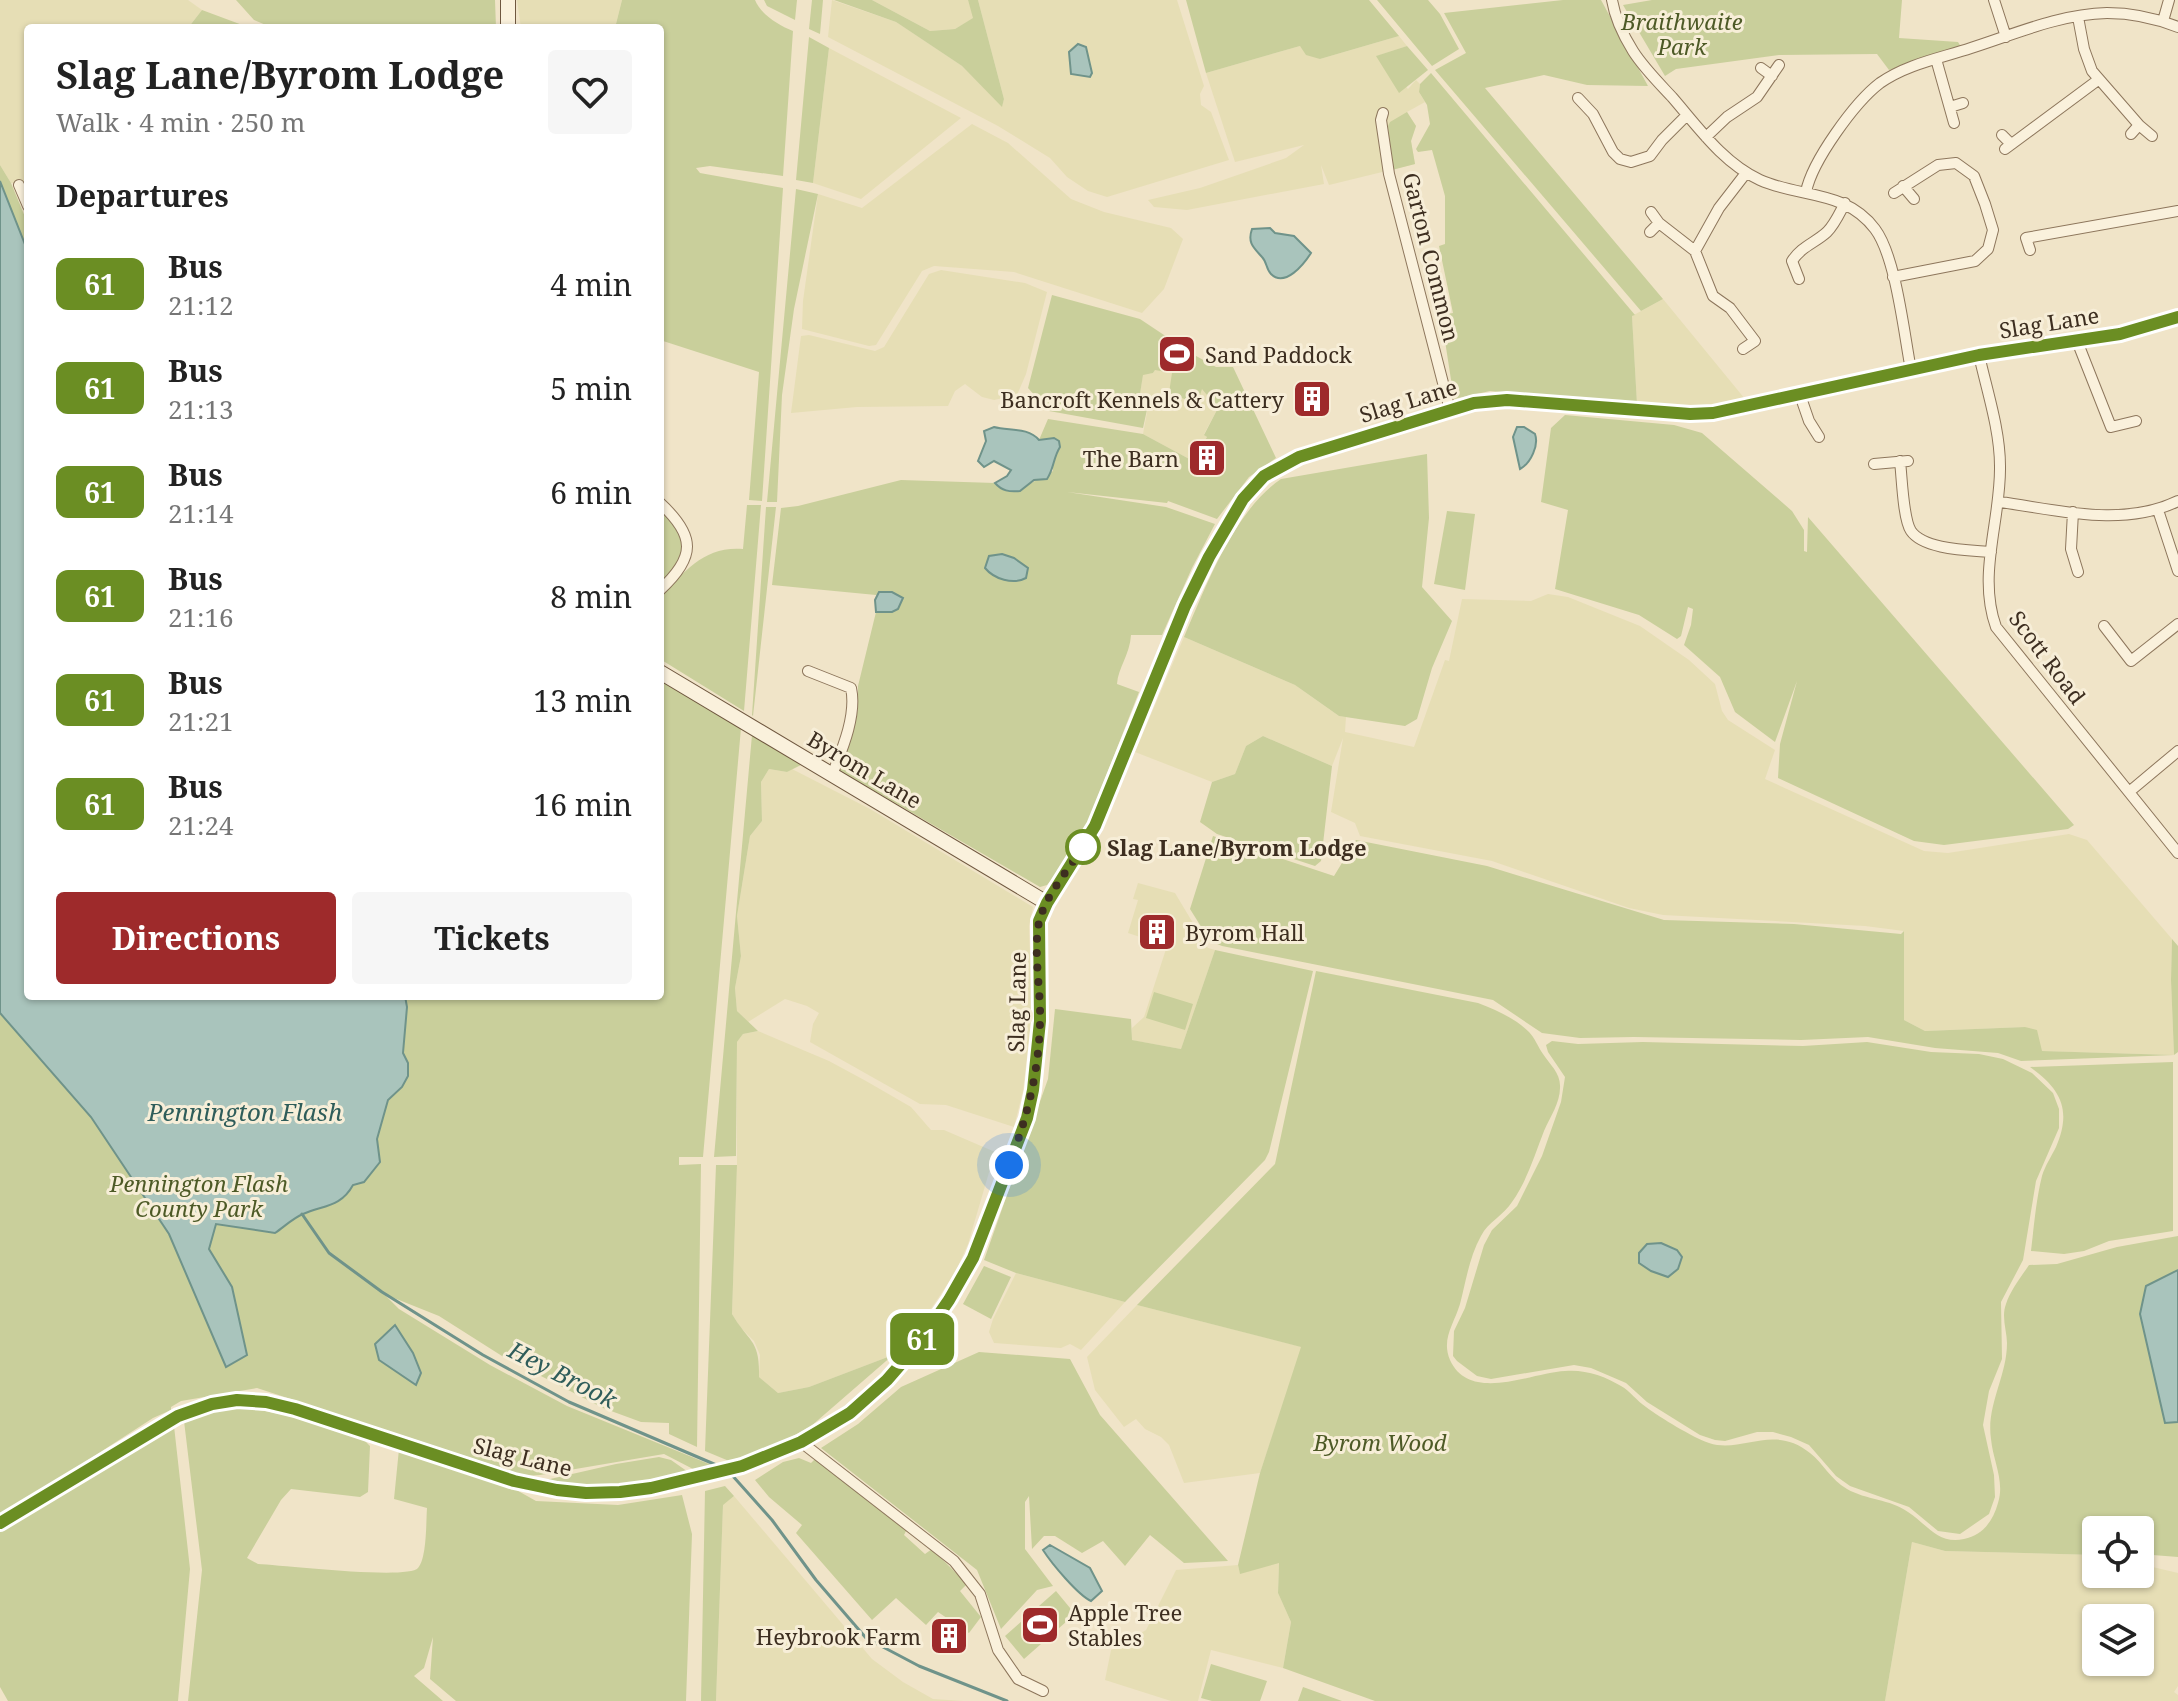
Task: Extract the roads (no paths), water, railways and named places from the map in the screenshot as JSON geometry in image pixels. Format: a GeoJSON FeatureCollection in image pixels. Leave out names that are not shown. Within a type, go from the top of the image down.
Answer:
{"type":"FeatureCollection","features":[{"type":"Feature","properties":{"kind":"street"},"geometry":{"type":"LineString","coordinates":[[508,0],[508,24]]}},
{"type":"Feature","properties":{"kind":"street"},"geometry":{"type":"LineString","coordinates":[[1612,0],[1617,19],[1634,53],[1725,157],[1746,173],[1782,187],[1845,203],[1875,229],[1882,239],[1893,277],[1911,370]]}},
{"type":"Feature","properties":{"kind":"street"},"geometry":{"type":"LineString","coordinates":[[1994,0],[2006,37]]}},
{"type":"Feature","properties":{"kind":"street"},"geometry":{"type":"LineString","coordinates":[[2163,21],[2169,0]]}},
{"type":"Feature","properties":{"kind":"street"},"geometry":{"type":"LineString","coordinates":[[1806,192],[1811,170],[1855,108],[1873,89],[1899,72],[2078,17],[2115,13],[2163,21],[2178,27]]}},
{"type":"Feature","properties":{"kind":"street"},"geometry":{"type":"LineString","coordinates":[[2078,17],[2086,57],[2098,80],[2152,136]]}},
{"type":"Feature","properties":{"kind":"street"},"geometry":{"type":"LineString","coordinates":[[1936,59],[1954,123]]}},
{"type":"Feature","properties":{"kind":"street"},"geometry":{"type":"LineString","coordinates":[[1706,137],[1727,117],[1757,97],[1779,65]]}},
{"type":"Feature","properties":{"kind":"street"},"geometry":{"type":"LineString","coordinates":[[1761,68],[1772,76]]}},
{"type":"Feature","properties":{"kind":"street"},"geometry":{"type":"LineString","coordinates":[[2002,135],[2008,147],[2098,80]]}},
{"type":"Feature","properties":{"kind":"street"},"geometry":{"type":"LineString","coordinates":[[1576,97],[1593,114],[1613,152],[1620,159],[1631,162],[1650,156],[1687,115]]}},
{"type":"Feature","properties":{"kind":"street"},"geometry":{"type":"LineString","coordinates":[[1950,107],[1963,103]]}},
{"type":"Feature","properties":{"kind":"street","name":"Garton Common"},"geometry":{"type":"LineString","coordinates":[[1383,113],[1381,120],[1389,174],[1450,410]]}},
{"type":"Feature","properties":{"kind":"street"},"geometry":{"type":"LineString","coordinates":[[2131,134],[2139,125]]}},
{"type":"Feature","properties":{"kind":"street"},"geometry":{"type":"LineString","coordinates":[[1893,277],[1975,261],[1988,249],[1993,236],[1992,223],[1974,176],[1963,165],[1943,163],[1899,189],[1914,199]]}},
{"type":"Feature","properties":{"kind":"street"},"geometry":{"type":"LineString","coordinates":[[1695,251],[1719,208],[1746,173]]}},
{"type":"Feature","properties":{"kind":"street"},"geometry":{"type":"LineString","coordinates":[[19,185],[24,197]]}},
{"type":"Feature","properties":{"kind":"street"},"geometry":{"type":"LineString","coordinates":[[1799,279],[1788,257],[1815,242],[1830,229],[1845,203]]}},
{"type":"Feature","properties":{"kind":"street"},"geometry":{"type":"LineString","coordinates":[[2030,250],[2026,238],[2178,211]]}},
{"type":"Feature","properties":{"kind":"street"},"geometry":{"type":"LineString","coordinates":[[1651,212],[1659,223],[1695,251],[1713,296],[1730,308],[1758,344],[1743,349]]}},
{"type":"Feature","properties":{"kind":"street"},"geometry":{"type":"LineString","coordinates":[[1650,232],[1659,223]]}},
{"type":"Feature","properties":{"kind":"street","name":"Slag Lane"},"geometry":{"type":"LineString","coordinates":[[0,1523],[178,1416],[212,1404],[237,1400],[266,1402],[295,1409],[470,1467],[557,1490],[620,1492],[709,1475],[742,1466],[801,1442],[850,1413],[887,1380],[927,1331],[973,1258],[1027,1118],[1033,1090],[1040,1021],[1039,921],[1095,826],[1185,606],[1243,499],[1264,476],[1299,457],[1474,403],[1507,400],[1701,414],[1979,355],[2141,329],[2178,317]]}},
{"type":"Feature","properties":{"kind":"street"},"geometry":{"type":"LineString","coordinates":[[2077,341],[2111,427],[2136,421]]}},
{"type":"Feature","properties":{"kind":"street","name":"Scott Road"},"geometry":{"type":"LineString","coordinates":[[1979,355],[2000,455],[2000,502],[1991,552],[1989,603],[1999,633],[2178,853]]}},
{"type":"Feature","properties":{"kind":"street"},"geometry":{"type":"LineString","coordinates":[[1800,395],[1809,421],[1819,437]]}},
{"type":"Feature","properties":{"kind":"street"},"geometry":{"type":"LineString","coordinates":[[1874,464],[1904,461],[1908,524],[1915,536],[1931,544],[1991,552]]}},
{"type":"Feature","properties":{"kind":"street"},"geometry":{"type":"LineString","coordinates":[[2000,502],[2114,517],[2158,510],[2178,501]]}},
{"type":"Feature","properties":{"kind":"street"},"geometry":{"type":"LineString","coordinates":[[664,507],[685,532],[688,548],[686,560],[664,586]]}},
{"type":"Feature","properties":{"kind":"street"},"geometry":{"type":"LineString","coordinates":[[2158,510],[2178,571]]}},
{"type":"Feature","properties":{"kind":"street"},"geometry":{"type":"LineString","coordinates":[[2073,512],[2071,549],[2078,572]]}},
{"type":"Feature","properties":{"kind":"street"},"geometry":{"type":"LineString","coordinates":[[2104,626],[2131,661],[2178,624]]}},
{"type":"Feature","properties":{"kind":"street"},"geometry":{"type":"LineString","coordinates":[[808,671],[851,688],[853,695],[847,732],[832,775]]}},
{"type":"Feature","properties":{"kind":"street","name":"Byrom Lane"},"geometry":{"type":"LineString","coordinates":[[664,674],[1047,903]]}},
{"type":"Feature","properties":{"kind":"street"},"geometry":{"type":"LineString","coordinates":[[2129,792],[2178,751]]}},
{"type":"Feature","properties":{"kind":"street"},"geometry":{"type":"LineString","coordinates":[[801,1442],[954,1561],[980,1594],[998,1650],[1018,1679],[1043,1691]]}},
{"type":"Feature","properties":{"kind":"water"},"geometry":{"type":"Polygon","coordinates":[[[1078,44],[1086,47],[1092,73],[1090,77],[1071,74],[1069,52],[1078,44]]]}},
{"type":"Feature","properties":{"kind":"water","name":"Pennington Flash"},"geometry":{"type":"Polygon","coordinates":[[[0,181],[24,242],[24,1000],[406,1000],[403,1053],[408,1063],[408,1076],[402,1087],[388,1100],[377,1139],[380,1162],[364,1182],[353,1185],[343,1198],[299,1216],[275,1233],[216,1224],[209,1249],[232,1287],[247,1355],[226,1367],[169,1234],[91,1117],[0,1013],[0,181]]]}},
{"type":"Feature","properties":{"kind":"water"},"geometry":{"type":"Polygon","coordinates":[[[1270,228],[1275,233],[1294,236],[1311,253],[1299,268],[1282,278],[1271,274],[1251,242],[1252,229],[1270,228]]]}},
{"type":"Feature","properties":{"kind":"water"},"geometry":{"type":"Polygon","coordinates":[[[994,427],[1024,431],[1039,440],[1054,438],[1059,441],[1060,447],[1047,479],[1034,480],[1020,491],[998,486],[995,483],[1011,470],[994,461],[984,467],[978,461],[986,441],[984,431],[994,427]]]}},
{"type":"Feature","properties":{"kind":"water"},"geometry":{"type":"Polygon","coordinates":[[[1517,427],[1524,427],[1536,438],[1531,458],[1520,469],[1513,437],[1517,427]]]}},
{"type":"Feature","properties":{"kind":"water"},"geometry":{"type":"Polygon","coordinates":[[[1002,554],[1028,568],[1026,578],[1004,580],[985,568],[989,556],[1002,554]]]}},
{"type":"Feature","properties":{"kind":"water"},"geometry":{"type":"Polygon","coordinates":[[[879,592],[892,592],[903,598],[898,609],[876,612],[875,600],[879,592]]]}},
{"type":"Feature","properties":{"kind":"water"},"geometry":{"type":"Polygon","coordinates":[[[1661,1243],[1677,1250],[1682,1257],[1678,1269],[1668,1277],[1639,1263],[1639,1253],[1647,1244],[1661,1243]]]}},
{"type":"Feature","properties":{"kind":"water"},"geometry":{"type":"Polygon","coordinates":[[[2178,1270],[2178,1422],[2165,1423],[2140,1314],[2146,1286],[2178,1270]]]}},
{"type":"Feature","properties":{"kind":"water"},"geometry":{"type":"Polygon","coordinates":[[[395,1325],[413,1353],[421,1373],[416,1385],[379,1360],[375,1344],[395,1325]]]}},
{"type":"Feature","properties":{"kind":"water"},"geometry":{"type":"Polygon","coordinates":[[[1050,1545],[1090,1568],[1102,1591],[1091,1601],[1079,1592],[1043,1550],[1050,1545]]]}},
{"type":"Feature","properties":{"kind":"waterway","name":"Hey Brook"},"geometry":{"type":"LineString","coordinates":[[302,1214],[329,1253],[382,1292],[483,1355],[569,1402],[721,1467]]}},
{"type":"Feature","properties":{"kind":"waterway","name":"Hey Brook"},"geometry":{"type":"LineString","coordinates":[[731,1474],[772,1520],[816,1580],[866,1638],[919,1666],[1007,1701]]}},
{"type":"Feature","properties":{"kind":"place","name":"Sand Paddock"},"geometry":{"type":"Point","coordinates":[1177,354]}},
{"type":"Feature","properties":{"kind":"place","name":"Bancroft Kennels & Cattery"},"geometry":{"type":"Point","coordinates":[1312,399]}},
{"type":"Feature","properties":{"kind":"place","name":"The Barn"},"geometry":{"type":"Point","coordinates":[1207,458]}},
{"type":"Feature","properties":{"kind":"place","name":"Slag Lane/Byrom Lodge"},"geometry":{"type":"Point","coordinates":[1083,847]}},
{"type":"Feature","properties":{"kind":"place","name":"Byrom Hall"},"geometry":{"type":"Point","coordinates":[1157,932]}},
{"type":"Feature","properties":{"kind":"place","name":"Apple Tree Stables"},"geometry":{"type":"Point","coordinates":[1040,1625]}},
{"type":"Feature","properties":{"kind":"place","name":"Heybrook Farm"},"geometry":{"type":"Point","coordinates":[949,1636]}},
{"type":"Feature","properties":{"kind":"park label","name":"Braithwaite Park"},"geometry":{"type":"Point","coordinates":[1682,34]}},
{"type":"Feature","properties":{"kind":"park label","name":"Pennington Flash County Park"},"geometry":{"type":"Point","coordinates":[199,1196]}},
{"type":"Feature","properties":{"kind":"park label","name":"Byrom Wood"},"geometry":{"type":"Point","coordinates":[1380,1442]}}]}
